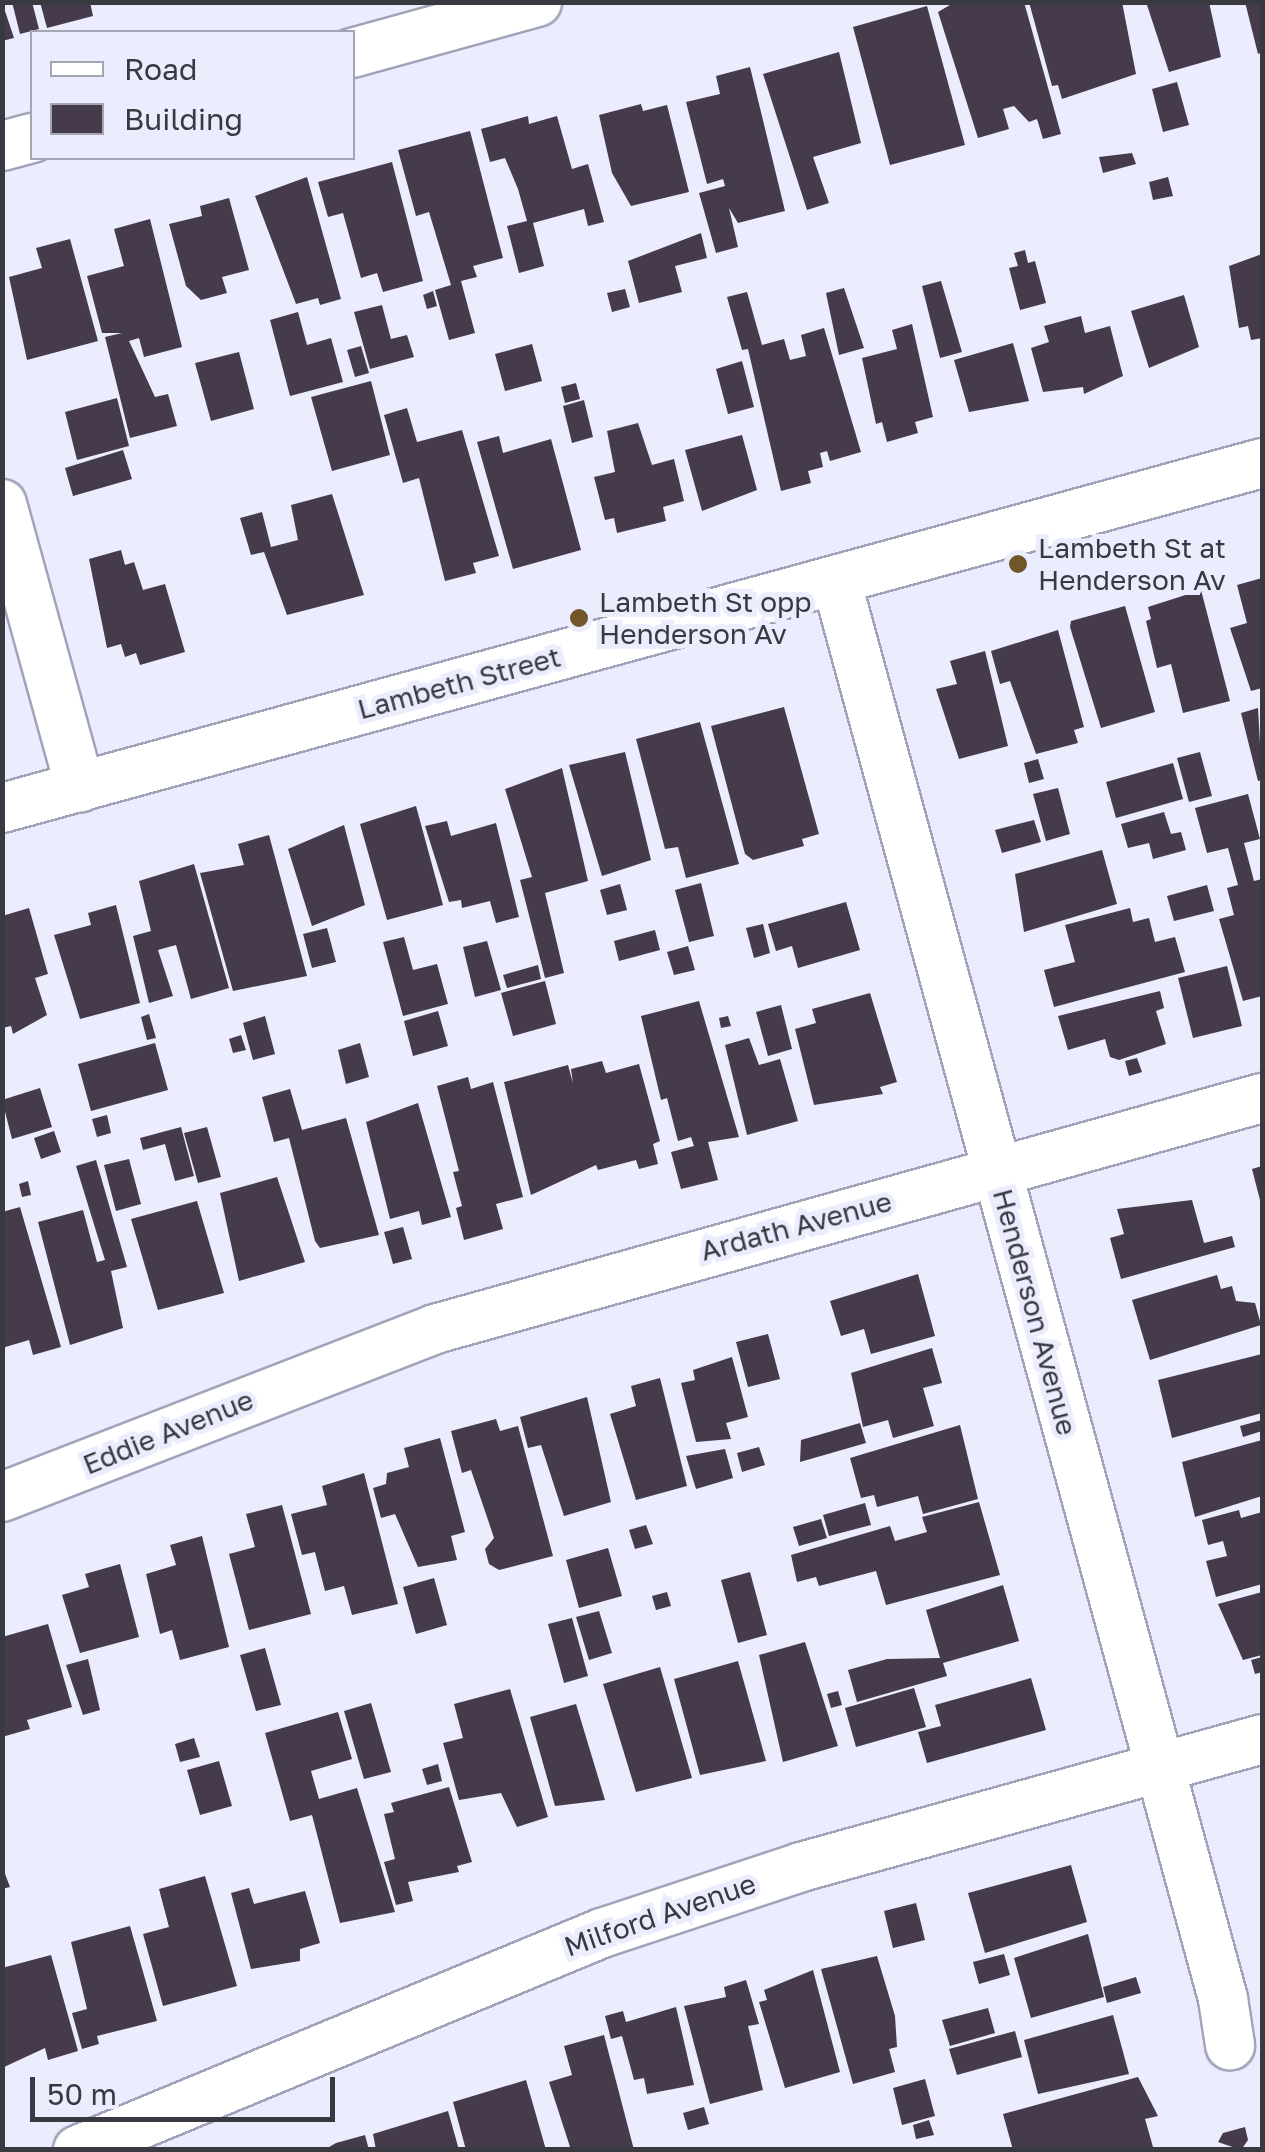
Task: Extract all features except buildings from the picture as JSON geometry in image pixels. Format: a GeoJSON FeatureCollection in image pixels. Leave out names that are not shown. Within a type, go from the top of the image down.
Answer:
{"type":"FeatureCollection","features":[{"type":"Feature","properties":{"kind":"street"},"geometry":{"type":"LineString","coordinates":[[355,52],[538,2]]}},
{"type":"Feature","properties":{"kind":"street"},"geometry":{"type":"LineString","coordinates":[[2,146],[30,139]]}},
{"type":"Feature","properties":{"kind":"street","name":"Lambeth Street"},"geometry":{"type":"LineString","coordinates":[[2,808],[1262,463]]}},
{"type":"Feature","properties":{"kind":"street"},"geometry":{"type":"LineString","coordinates":[[2,504],[80,787]]}},
{"type":"Feature","properties":{"kind":"street","name":"Henderson Avenue"},"geometry":{"type":"LineString","coordinates":[[836,580],[1159,1767],[1230,2045]]}},
{"type":"Feature","properties":{"kind":"street","name":"Ardath Avenue"},"geometry":{"type":"LineString","coordinates":[[333,1366],[553,1293],[1262,1098]]}},
{"type":"Feature","properties":{"kind":"street","name":"Eddie Avenue"},"geometry":{"type":"LineString","coordinates":[[2,1498],[333,1366]]}},
{"type":"Feature","properties":{"kind":"street","name":"Milford Avenue"},"geometry":{"type":"LineString","coordinates":[[78,2150],[602,1933],[801,1867],[1262,1739]]}},
{"type":"Feature","properties":{"kind":"place","name":"Lambeth St at Henderson Av"},"geometry":{"type":"Point","coordinates":[1018,564]}},
{"type":"Feature","properties":{"kind":"place","name":"Lambeth St opp Henderson Av"},"geometry":{"type":"Point","coordinates":[579,618]}}]}
